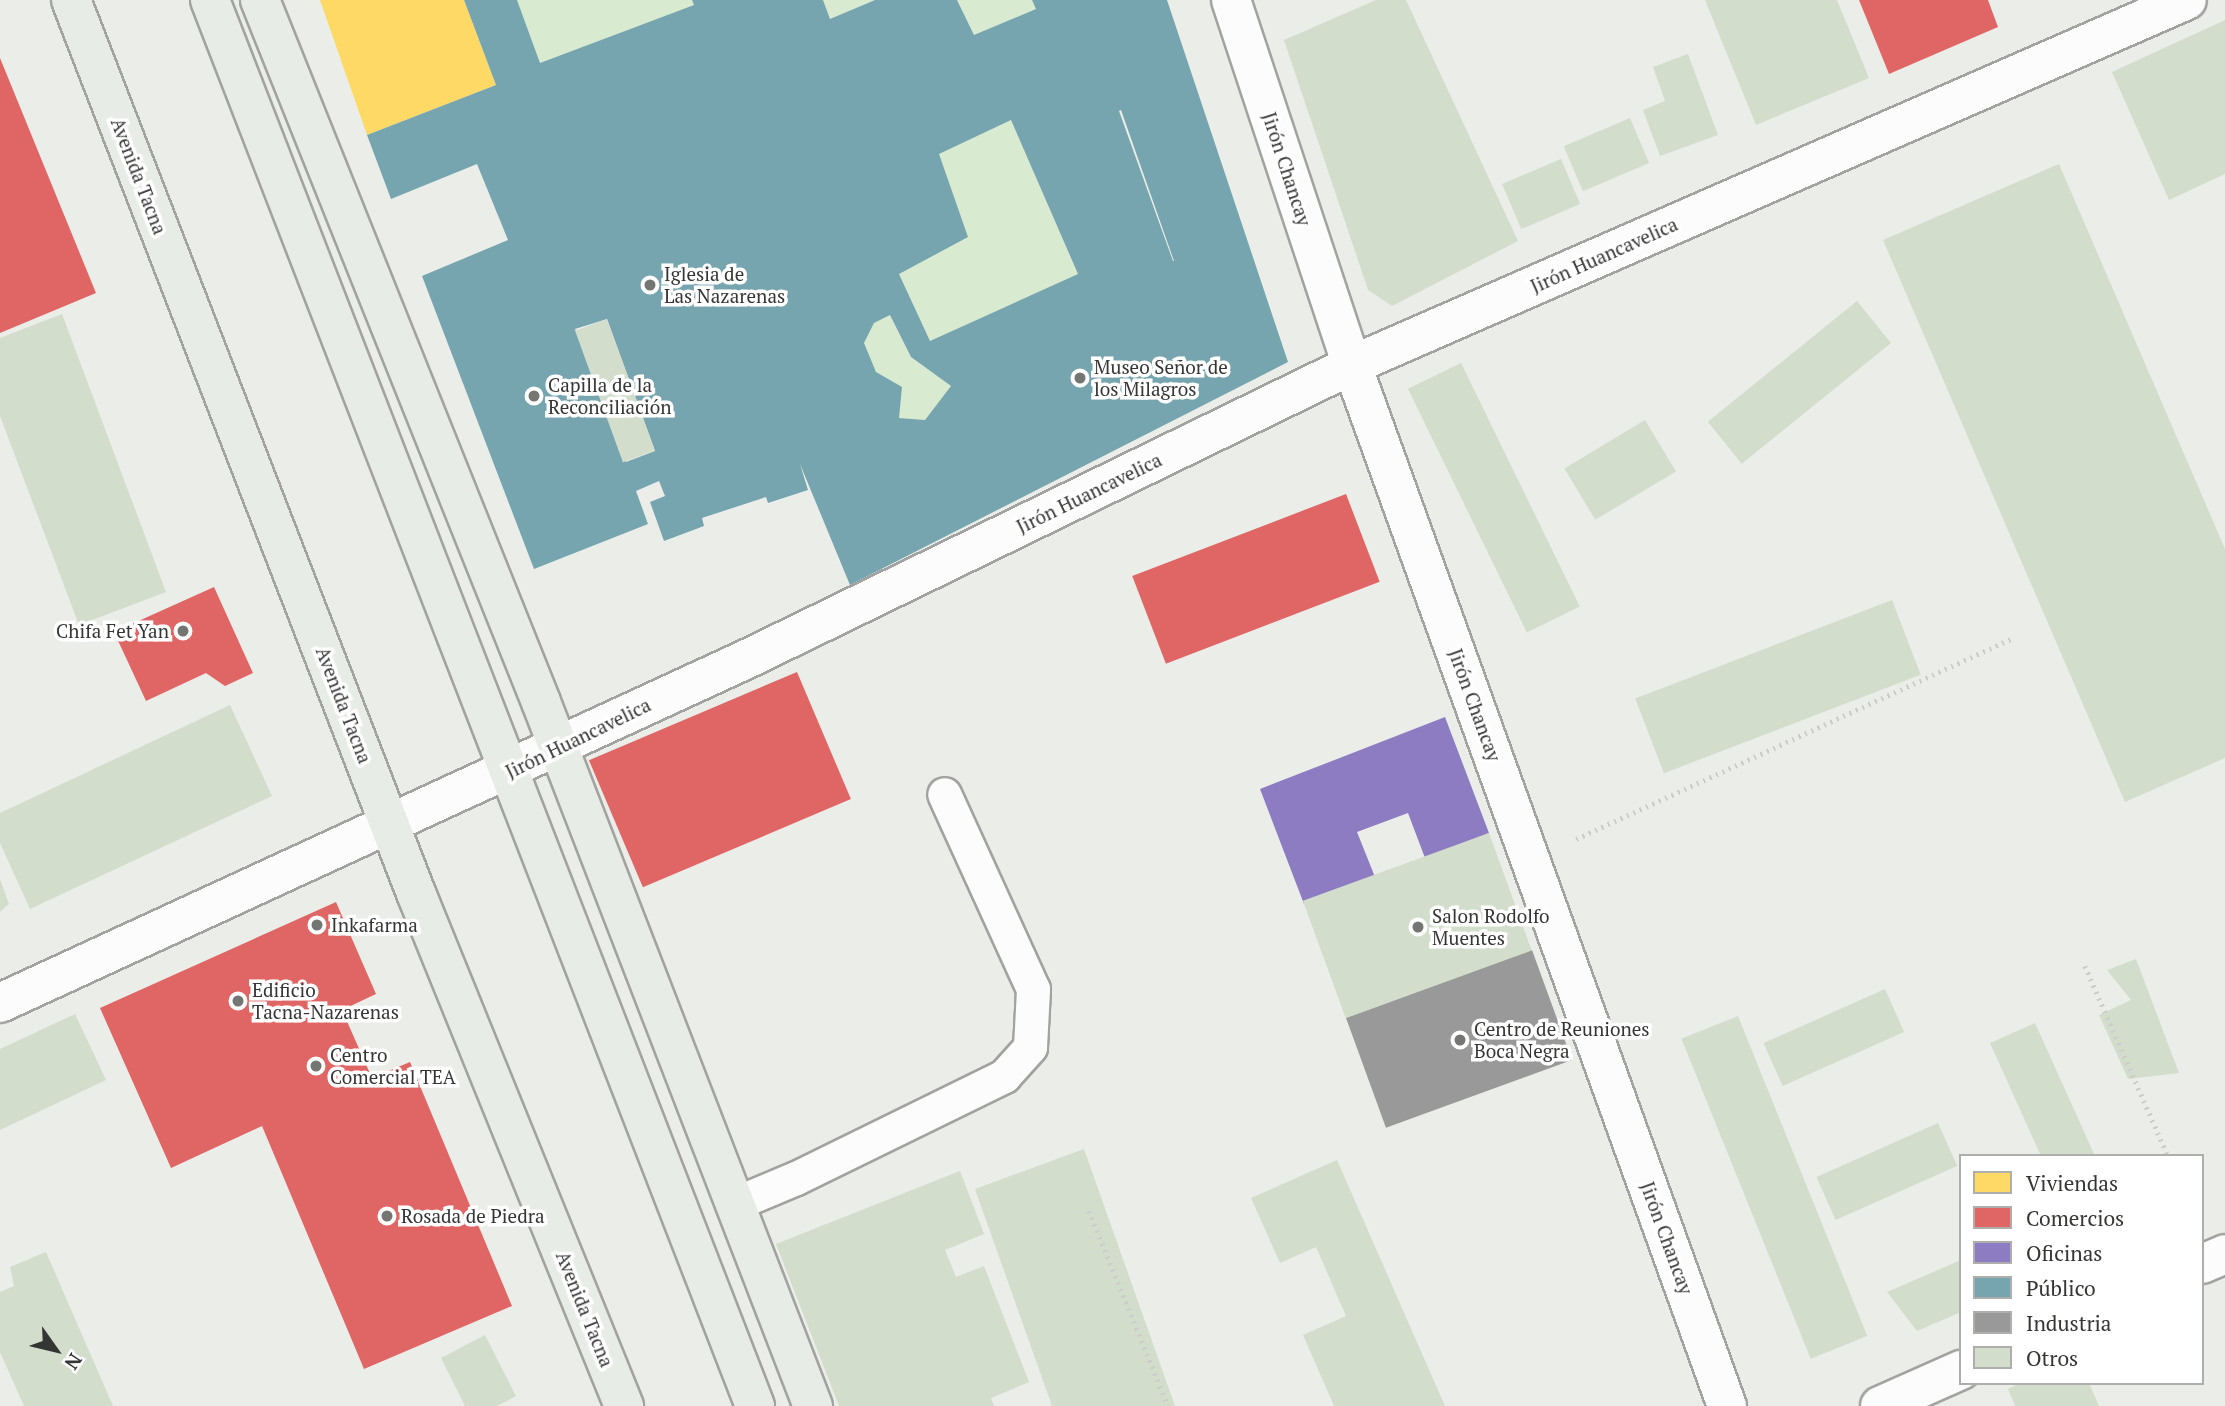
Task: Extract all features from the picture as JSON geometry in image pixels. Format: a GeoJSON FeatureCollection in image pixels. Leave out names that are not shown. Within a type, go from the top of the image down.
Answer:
{"type":"FeatureCollection","features":[{"type":"Feature","properties":{"kind":"main road","name":"Avenida Tacna"},"geometry":{"type":"LineString","coordinates":[[71,0],[375,830],[624,1406]]}},
{"type":"Feature","properties":{"kind":"main road"},"geometry":{"type":"LineString","coordinates":[[210,0],[755,1406]]}},
{"type":"Feature","properties":{"kind":"main road"},"geometry":{"type":"LineString","coordinates":[[260,0],[558,748],[813,1406]]}},
{"type":"Feature","properties":{"kind":"street","name":"Jirón Chancay"},"geometry":{"type":"LineString","coordinates":[[1231,0],[1352,365],[1727,1406]]}},
{"type":"Feature","properties":{"kind":"street","name":"Jirón Huancavelica"},"geometry":{"type":"LineString","coordinates":[[0,1003],[375,830],[508,772],[1352,365],[2187,0]]}},
{"type":"Feature","properties":{"kind":"street"},"geometry":{"type":"LineString","coordinates":[[2204,1263],[2225,1254]]}},
{"type":"Feature","properties":{"kind":"street"},"geometry":{"type":"LineString","coordinates":[[1880,1406],[1959,1371]]}},
{"type":"Feature","properties":{"kind":"lane"},"geometry":{"type":"LineString","coordinates":[[734,1204],[796,1178],[1004,1076],[1030,1047],[1032,989],[944,794]]}},
{"type":"Feature","properties":{"kind":"path"},"geometry":{"type":"LineString","coordinates":[[1531,860],[2014,638]]}},
{"type":"Feature","properties":{"kind":"path"},"geometry":{"type":"LineString","coordinates":[[2085,966],[2167,1154]]}},
{"type":"Feature","properties":{"kind":"path"},"geometry":{"type":"LineString","coordinates":[[1088,1211],[1168,1406]]}},
{"type":"Feature","properties":{"kind":"green space"},"geometry":{"type":"Polygon","coordinates":[[[517,0],[692,0],[694,5],[540,63],[517,0]]]}},
{"type":"Feature","properties":{"kind":"green space"},"geometry":{"type":"Polygon","coordinates":[[[823,0],[875,0],[830,19],[823,0]]]}},
{"type":"Feature","properties":{"kind":"green space"},"geometry":{"type":"Polygon","coordinates":[[[957,0],[1032,0],[1036,9],[974,35],[957,0]]]}},
{"type":"Feature","properties":{"kind":"green space"},"geometry":{"type":"Polygon","coordinates":[[[1011,120],[1078,274],[930,341],[899,274],[939,154],[1011,120]]]}},
{"type":"Feature","properties":{"kind":"green space"},"geometry":{"type":"Polygon","coordinates":[[[890,315],[911,357],[951,386],[925,420],[899,418],[901,387],[876,372],[864,343],[874,323],[890,315]]]}},
{"type":"Feature","properties":{"kind":"building: Viviendas"},"geometry":{"type":"Polygon","coordinates":[[[320,0],[464,0],[496,85],[367,135],[320,0]]]}},
{"type":"Feature","properties":{"kind":"building: Comercios"},"geometry":{"type":"Polygon","coordinates":[[[1859,0],[1988,0],[1998,27],[1889,74],[1859,0]]]}},
{"type":"Feature","properties":{"kind":"building: Comercios"},"geometry":{"type":"Polygon","coordinates":[[[0,58],[96,293],[0,333],[0,58]]]}},
{"type":"Feature","properties":{"kind":"building: Comercios"},"geometry":{"type":"Polygon","coordinates":[[[1346,494],[1380,582],[1166,664],[1132,576],[1346,494]]]}},
{"type":"Feature","properties":{"kind":"building: Comercios"},"geometry":{"type":"Polygon","coordinates":[[[214,587],[253,673],[225,686],[206,673],[146,701],[114,632],[214,587]]]}},
{"type":"Feature","properties":{"kind":"building: Comercios"},"geometry":{"type":"Polygon","coordinates":[[[797,672],[851,799],[643,887],[589,760],[797,672]]]}},
{"type":"Feature","properties":{"kind":"building: Comercios"},"geometry":{"type":"Polygon","coordinates":[[[336,902],[376,994],[342,1010],[372,1078],[410,1062],[512,1306],[364,1369],[262,1126],[171,1168],[100,1008],[336,902]]]}},
{"type":"Feature","properties":{"kind":"building: Oficinas"},"geometry":{"type":"Polygon","coordinates":[[[1445,717],[1489,833],[1425,858],[1408,813],[1357,832],[1375,877],[1304,904],[1260,789],[1445,717]]]}},
{"type":"Feature","properties":{"kind":"building: Público"},"geometry":{"type":"Polygon","coordinates":[[[464,0],[517,0],[540,63],[694,5],[692,0],[823,0],[830,19],[875,0],[957,0],[974,35],[1036,9],[1032,0],[1167,0],[1288,362],[850,585],[800,464],[808,490],[768,503],[766,497],[702,518],[704,526],[664,541],[650,502],[665,496],[659,481],[636,491],[648,524],[534,569],[422,276],[508,240],[477,164],[391,199],[367,135],[496,85],[464,0]],[[1121,110],[1119,111],[1173,261],[1174,261],[1121,110]],[[1011,120],[939,154],[968,237],[899,274],[930,341],[1078,274],[1011,120]],[[890,315],[874,323],[864,343],[876,372],[902,387],[899,418],[925,420],[951,386],[911,357],[890,315]],[[607,319],[575,329],[626,462],[655,451],[607,319]]]}},
{"type":"Feature","properties":{"kind":"building: Industria","name":"Centro de Reuniones Boca Negra"},"geometry":{"type":"Polygon","coordinates":[[[1532,950],[1572,1060],[1386,1128],[1346,1018],[1532,950]]]}},
{"type":"Feature","properties":{"kind":"building: Otros"},"geometry":{"type":"Polygon","coordinates":[[[1376,0],[1406,0],[1518,241],[1392,306],[1368,290],[1284,40],[1376,0]]]}},
{"type":"Feature","properties":{"kind":"building: Otros"},"geometry":{"type":"Polygon","coordinates":[[[1705,0],[1837,0],[1869,78],[1756,125],[1705,0]]]}},
{"type":"Feature","properties":{"kind":"building: Otros"},"geometry":{"type":"Polygon","coordinates":[[[2225,20],[2225,174],[2169,200],[2112,72],[2225,20]]]}},
{"type":"Feature","properties":{"kind":"building: Otros"},"geometry":{"type":"Polygon","coordinates":[[[1688,54],[1718,135],[1660,156],[1643,110],[1665,101],[1653,67],[1688,54]]]}},
{"type":"Feature","properties":{"kind":"building: Otros"},"geometry":{"type":"Polygon","coordinates":[[[1630,118],[1649,163],[1583,191],[1564,146],[1630,118]]]}},
{"type":"Feature","properties":{"kind":"building: Otros"},"geometry":{"type":"Polygon","coordinates":[[[1561,159],[1580,204],[1521,229],[1502,184],[1561,159]]]}},
{"type":"Feature","properties":{"kind":"building: Otros"},"geometry":{"type":"Polygon","coordinates":[[[2059,164],[2225,549],[2225,758],[2125,802],[1883,240],[2059,164]]]}},
{"type":"Feature","properties":{"kind":"building: Otros"},"geometry":{"type":"Polygon","coordinates":[[[1857,301],[1891,343],[1742,464],[1708,422],[1857,301]]]}},
{"type":"Feature","properties":{"kind":"building: Otros"},"geometry":{"type":"Polygon","coordinates":[[[62,314],[166,592],[79,625],[0,416],[0,338],[62,314]]]}},
{"type":"Feature","properties":{"kind":"building: Otros"},"geometry":{"type":"Polygon","coordinates":[[[607,319],[655,451],[623,462],[575,331],[607,319]]]}},
{"type":"Feature","properties":{"kind":"building: Otros"},"geometry":{"type":"Polygon","coordinates":[[[1461,363],[1580,607],[1527,632],[1408,389],[1461,363]]]}},
{"type":"Feature","properties":{"kind":"building: Otros"},"geometry":{"type":"Polygon","coordinates":[[[1645,420],[1676,471],[1595,520],[1564,468],[1645,420]]]}},
{"type":"Feature","properties":{"kind":"building: Otros"},"geometry":{"type":"Polygon","coordinates":[[[1892,600],[1921,675],[1664,773],[1635,699],[1892,600]]]}},
{"type":"Feature","properties":{"kind":"building: Otros"},"geometry":{"type":"Polygon","coordinates":[[[230,705],[272,796],[30,909],[0,843],[0,813],[230,705]]]}},
{"type":"Feature","properties":{"kind":"building: Otros","name":"Salon Rodolfo Muentes"},"geometry":{"type":"Polygon","coordinates":[[[1489,833],[1532,950],[1346,1018],[1303,901],[1489,833]]]}},
{"type":"Feature","properties":{"kind":"building: Otros"},"geometry":{"type":"Polygon","coordinates":[[[0,879],[9,904],[0,912],[0,879]]]}},
{"type":"Feature","properties":{"kind":"building: Otros"},"geometry":{"type":"Polygon","coordinates":[[[2136,959],[2179,1073],[2128,1079],[2099,1015],[2131,1000],[2107,970],[2136,959]]]}},
{"type":"Feature","properties":{"kind":"building: Otros"},"geometry":{"type":"Polygon","coordinates":[[[1885,989],[1904,1032],[1783,1086],[1763,1043],[1885,989]]]}},
{"type":"Feature","properties":{"kind":"building: Otros"},"geometry":{"type":"Polygon","coordinates":[[[75,1014],[106,1080],[0,1130],[0,1049],[75,1014]]]}},
{"type":"Feature","properties":{"kind":"building: Otros"},"geometry":{"type":"Polygon","coordinates":[[[1738,1016],[1867,1336],[1811,1359],[1681,1039],[1738,1016]]]}},
{"type":"Feature","properties":{"kind":"building: Otros"},"geometry":{"type":"Polygon","coordinates":[[[2035,1023],[2094,1154],[2040,1154],[1990,1043],[2035,1023]]]}},
{"type":"Feature","properties":{"kind":"building: Otros"},"geometry":{"type":"Polygon","coordinates":[[[1938,1123],[1957,1166],[1836,1220],[1816,1177],[1938,1123]]]}},
{"type":"Feature","properties":{"kind":"building: Otros"},"geometry":{"type":"Polygon","coordinates":[[[1084,1149],[1175,1406],[1052,1406],[975,1189],[1084,1149]]]}},
{"type":"Feature","properties":{"kind":"building: Otros"},"geometry":{"type":"Polygon","coordinates":[[[1337,1160],[1445,1406],[1334,1406],[1303,1335],[1346,1316],[1316,1247],[1280,1263],[1251,1198],[1337,1160]]]}},
{"type":"Feature","properties":{"kind":"building: Otros"},"geometry":{"type":"Polygon","coordinates":[[[960,1171],[984,1234],[945,1250],[956,1277],[984,1266],[1029,1382],[991,1398],[994,1406],[839,1406],[776,1244],[960,1171]]]}},
{"type":"Feature","properties":{"kind":"building: Otros"},"geometry":{"type":"Polygon","coordinates":[[[46,1252],[113,1406],[24,1406],[0,1352],[0,1292],[14,1286],[10,1267],[46,1252]]]}},
{"type":"Feature","properties":{"kind":"building: Otros"},"geometry":{"type":"Polygon","coordinates":[[[1959,1261],[1959,1313],[1917,1331],[1887,1292],[1959,1261]]]}},
{"type":"Feature","properties":{"kind":"building: Otros"},"geometry":{"type":"Polygon","coordinates":[[[485,1335],[516,1396],[497,1406],[465,1406],[441,1358],[485,1335]]]}},
{"type":"Feature","properties":{"kind":"building: Otros"},"geometry":{"type":"Polygon","coordinates":[[[2016,1385],[2090,1385],[2099,1406],[2015,1406],[2008,1389],[2016,1385]]]}},
{"type":"Feature","properties":{"kind":"place","name":"Iglesia de Las Nazarenas"},"geometry":{"type":"Point","coordinates":[650,285]}},
{"type":"Feature","properties":{"kind":"place","name":"Museo Señor de los Milagros"},"geometry":{"type":"Point","coordinates":[1080,378]}},
{"type":"Feature","properties":{"kind":"place","name":"Capilla de la Reconciliación"},"geometry":{"type":"Point","coordinates":[534,396]}},
{"type":"Feature","properties":{"kind":"place","name":"Chifa Fet Yan"},"geometry":{"type":"Point","coordinates":[183,631]}},
{"type":"Feature","properties":{"kind":"place","name":"Inkafarma"},"geometry":{"type":"Point","coordinates":[317,925]}},
{"type":"Feature","properties":{"kind":"place","name":"Salon Rodolfo Muentes"},"geometry":{"type":"Point","coordinates":[1418,927]}},
{"type":"Feature","properties":{"kind":"place","name":"Edificio Tacna-Nazarenas"},"geometry":{"type":"Point","coordinates":[238,1001]}},
{"type":"Feature","properties":{"kind":"place","name":"Centro de Reuniones Boca Negra"},"geometry":{"type":"Point","coordinates":[1460,1040]}},
{"type":"Feature","properties":{"kind":"place","name":"Centro Comercial TEA"},"geometry":{"type":"Point","coordinates":[316,1066]}},
{"type":"Feature","properties":{"kind":"place","name":"Rosada de Piedra"},"geometry":{"type":"Point","coordinates":[387,1216]}}]}
